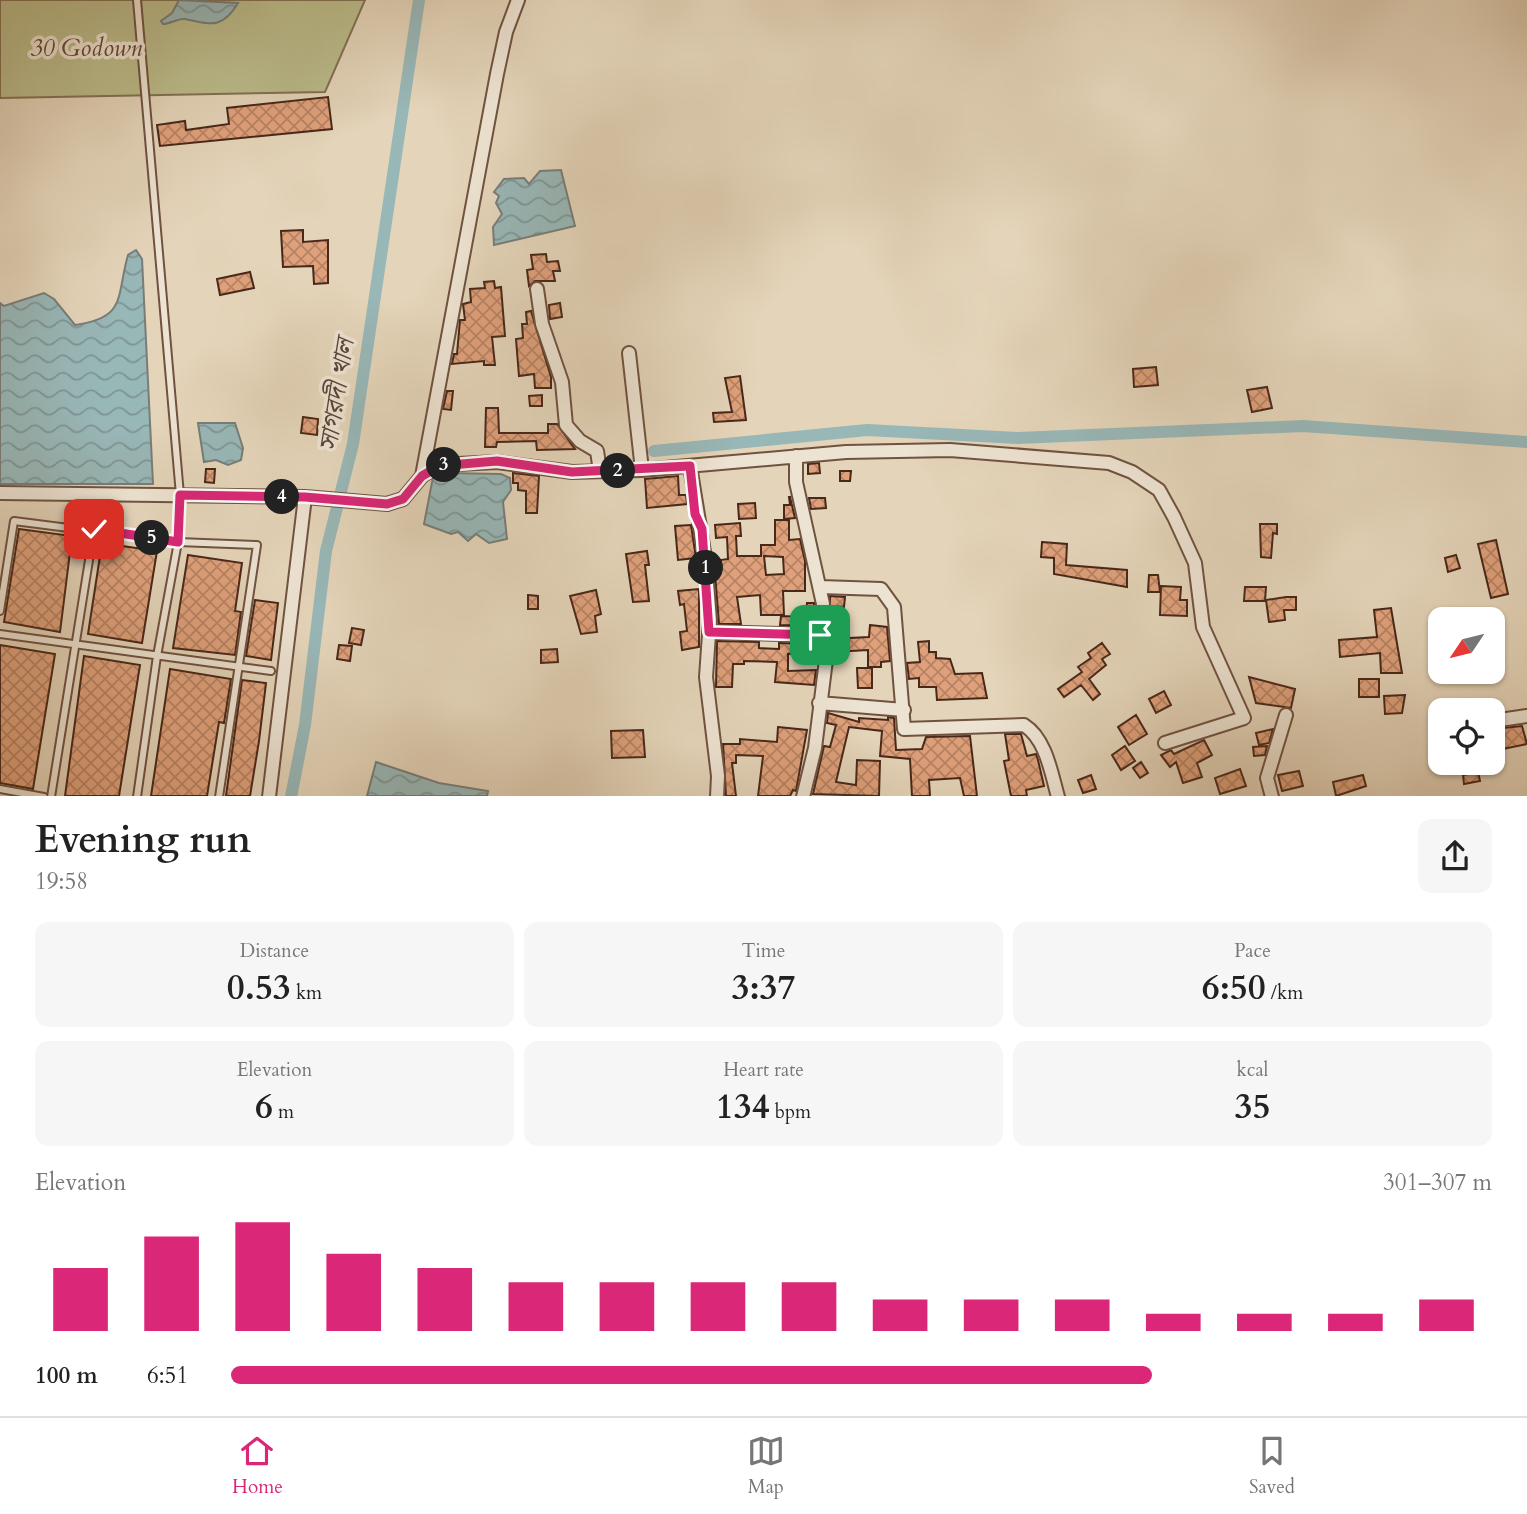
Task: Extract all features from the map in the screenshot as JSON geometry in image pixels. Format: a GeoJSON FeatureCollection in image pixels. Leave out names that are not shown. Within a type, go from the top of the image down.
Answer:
{"type":"FeatureCollection","features":[{"type":"Feature","properties":{"kind":"street"},"geometry":{"type":"LineString","coordinates":[[422,476],[497,74],[506,32],[518,0]]}},
{"type":"Feature","properties":{"kind":"street"},"geometry":{"type":"LineString","coordinates":[[537,289],[542,324],[562,382],[566,425],[580,441],[597,451],[600,471]]}},
{"type":"Feature","properties":{"kind":"street"},"geometry":{"type":"LineString","coordinates":[[629,353],[642,470]]}},
{"type":"Feature","properties":{"kind":"street"},"geometry":{"type":"LineString","coordinates":[[0,493],[309,498],[387,504],[403,499],[422,476],[439,466],[497,461],[572,472],[642,470],[796,456],[950,450],[1109,463],[1132,472],[1159,490],[1195,563],[1203,627],[1244,718],[1165,743]]}},
{"type":"Feature","properties":{"kind":"street"},"geometry":{"type":"LineString","coordinates":[[796,456],[796,482],[823,604],[820,635],[826,660],[815,748],[803,796]]}},
{"type":"Feature","properties":{"kind":"street"},"geometry":{"type":"LineString","coordinates":[[690,466],[695,514],[702,529],[709,632],[706,677],[718,776],[717,796]]}},
{"type":"Feature","properties":{"kind":"street"},"geometry":{"type":"LineString","coordinates":[[269,796],[309,498]]}},
{"type":"Feature","properties":{"kind":"street"},"geometry":{"type":"LineString","coordinates":[[820,587],[881,589],[894,607],[904,729],[1024,725],[1032,730],[1041,745],[1058,796]]}},
{"type":"Feature","properties":{"kind":"street"},"geometry":{"type":"LineString","coordinates":[[709,632],[820,635]]}},
{"type":"Feature","properties":{"kind":"street"},"geometry":{"type":"LineString","coordinates":[[819,703],[904,710]]}},
{"type":"Feature","properties":{"kind":"street"},"geometry":{"type":"LineString","coordinates":[[1272,796],[1267,778],[1286,715]]}},
{"type":"Feature","properties":{"kind":"street"},"geometry":{"type":"LineString","coordinates":[[1505,719],[1527,716]]}},
{"type":"Feature","properties":{"kind":"lane"},"geometry":{"type":"LineString","coordinates":[[137,796],[157,656],[178,542],[180,495],[138,0]]}},
{"type":"Feature","properties":{"kind":"lane"},"geometry":{"type":"LineString","coordinates":[[0,611],[14,521],[94,529],[178,542],[257,545],[219,796]]}},
{"type":"Feature","properties":{"kind":"lane"},"geometry":{"type":"LineString","coordinates":[[51,796],[94,529]]}},
{"type":"Feature","properties":{"kind":"lane"},"geometry":{"type":"LineString","coordinates":[[0,634],[271,671]]}},
{"type":"Feature","properties":{"kind":"lane"},"geometry":{"type":"LineString","coordinates":[[0,789],[44,796]]}},
{"type":"Feature","properties":{"kind":"green space","name":"30 Godown"},"geometry":{"type":"Polygon","coordinates":[[[0,0],[365,0],[325,92],[0,98],[0,0]]]}},
{"type":"Feature","properties":{"kind":"water"},"geometry":{"type":"Polygon","coordinates":[[[179,0],[238,3],[226,18],[215,23],[182,19],[163,24],[161,21],[172,13],[179,0]]]}},
{"type":"Feature","properties":{"kind":"water"},"geometry":{"type":"Polygon","coordinates":[[[561,170],[575,226],[494,245],[493,227],[502,214],[496,203],[499,196],[494,192],[504,179],[524,178],[529,184],[540,171],[561,170]]]}},
{"type":"Feature","properties":{"kind":"water"},"geometry":{"type":"Polygon","coordinates":[[[136,250],[142,259],[153,484],[0,484],[0,303],[4,306],[44,293],[54,299],[75,325],[92,322],[104,317],[116,303],[128,255],[136,250]]]}},
{"type":"Feature","properties":{"kind":"water"},"geometry":{"type":"Polygon","coordinates":[[[198,423],[235,423],[243,448],[241,460],[228,465],[216,460],[204,462],[198,423]]]}},
{"type":"Feature","properties":{"kind":"water"},"geometry":{"type":"Polygon","coordinates":[[[447,473],[501,474],[510,478],[511,490],[503,502],[507,539],[489,543],[476,534],[468,541],[458,532],[451,534],[424,524],[433,477],[447,473]]]}},
{"type":"Feature","properties":{"kind":"water"},"geometry":{"type":"Polygon","coordinates":[[[376,762],[439,783],[488,791],[487,796],[367,796],[376,762]]]}},
{"type":"Feature","properties":{"kind":"building"},"geometry":{"type":"Polygon","coordinates":[[[328,97],[332,129],[160,146],[157,125],[185,121],[186,130],[229,124],[227,108],[328,97]]]}},
{"type":"Feature","properties":{"kind":"building"},"geometry":{"type":"Polygon","coordinates":[[[303,230],[303,242],[328,240],[328,283],[314,284],[313,266],[283,267],[281,231],[303,230]]]}},
{"type":"Feature","properties":{"kind":"building"},"geometry":{"type":"Polygon","coordinates":[[[546,254],[547,262],[558,261],[560,271],[553,271],[555,281],[535,281],[529,286],[527,270],[533,269],[531,255],[546,254]]]}},
{"type":"Feature","properties":{"kind":"building"},"geometry":{"type":"Polygon","coordinates":[[[250,272],[254,288],[220,295],[217,279],[250,272]]]}},
{"type":"Feature","properties":{"kind":"building"},"geometry":{"type":"Polygon","coordinates":[[[494,281],[495,288],[501,287],[505,336],[492,337],[495,365],[484,365],[484,361],[452,364],[454,354],[457,354],[460,320],[465,320],[463,304],[471,302],[470,289],[485,288],[484,282],[494,281]]]}},
{"type":"Feature","properties":{"kind":"building"},"geometry":{"type":"Polygon","coordinates":[[[560,303],[562,317],[550,319],[549,305],[560,303]]]}},
{"type":"Feature","properties":{"kind":"building"},"geometry":{"type":"Polygon","coordinates":[[[531,311],[551,377],[551,388],[535,388],[534,374],[519,376],[516,339],[523,338],[522,324],[527,324],[526,312],[531,311]]]}},
{"type":"Feature","properties":{"kind":"building"},"geometry":{"type":"Polygon","coordinates":[[[1156,367],[1158,385],[1134,387],[1133,369],[1156,367]]]}},
{"type":"Feature","properties":{"kind":"building"},"geometry":{"type":"Polygon","coordinates":[[[740,376],[746,420],[714,422],[713,413],[732,412],[725,378],[740,376]]]}},
{"type":"Feature","properties":{"kind":"building"},"geometry":{"type":"Polygon","coordinates":[[[1267,387],[1272,408],[1252,412],[1247,390],[1267,387]]]}},
{"type":"Feature","properties":{"kind":"building"},"geometry":{"type":"Polygon","coordinates":[[[447,391],[453,391],[451,410],[443,409],[447,391]]]}},
{"type":"Feature","properties":{"kind":"building"},"geometry":{"type":"Polygon","coordinates":[[[542,395],[542,406],[530,406],[529,396],[542,395]]]}},
{"type":"Feature","properties":{"kind":"building"},"geometry":{"type":"Polygon","coordinates":[[[486,408],[498,408],[499,433],[548,433],[548,424],[557,424],[575,449],[537,450],[536,441],[497,442],[496,447],[485,447],[486,408]]]}},
{"type":"Feature","properties":{"kind":"building"},"geometry":{"type":"Polygon","coordinates":[[[303,417],[318,419],[317,435],[301,433],[303,417]]]}},
{"type":"Feature","properties":{"kind":"building"},"geometry":{"type":"Polygon","coordinates":[[[819,463],[820,473],[808,474],[808,464],[819,463]]]}},
{"type":"Feature","properties":{"kind":"building"},"geometry":{"type":"Polygon","coordinates":[[[206,469],[215,469],[214,483],[205,482],[206,469]]]}},
{"type":"Feature","properties":{"kind":"building"},"geometry":{"type":"Polygon","coordinates":[[[840,471],[851,471],[850,481],[840,481],[840,471]]]}},
{"type":"Feature","properties":{"kind":"building"},"geometry":{"type":"Polygon","coordinates":[[[513,473],[539,476],[537,513],[526,513],[526,491],[518,490],[518,483],[513,483],[513,473]]]}},
{"type":"Feature","properties":{"kind":"building"},"geometry":{"type":"Polygon","coordinates":[[[678,476],[679,495],[686,495],[687,504],[647,508],[645,479],[678,476]]]}},
{"type":"Feature","properties":{"kind":"building"},"geometry":{"type":"Polygon","coordinates":[[[789,497],[795,518],[784,519],[784,505],[790,505],[789,497]]]}},
{"type":"Feature","properties":{"kind":"building"},"geometry":{"type":"Polygon","coordinates":[[[809,498],[825,498],[826,508],[811,509],[809,498]]]}},
{"type":"Feature","properties":{"kind":"building"},"geometry":{"type":"Polygon","coordinates":[[[755,503],[756,518],[739,519],[738,504],[755,503]]]}},
{"type":"Feature","properties":{"kind":"building"},"geometry":{"type":"Polygon","coordinates":[[[775,520],[789,520],[789,540],[800,539],[805,561],[805,591],[783,591],[784,615],[761,615],[760,595],[737,597],[741,624],[719,624],[714,561],[728,559],[727,537],[716,538],[715,525],[740,523],[741,536],[736,536],[737,556],[761,556],[761,545],[775,545],[775,520]],[[764,556],[766,575],[784,574],[783,557],[764,556]]]}},
{"type":"Feature","properties":{"kind":"building"},"geometry":{"type":"Polygon","coordinates":[[[1260,524],[1277,524],[1277,534],[1273,533],[1271,558],[1261,557],[1260,524]]]}},
{"type":"Feature","properties":{"kind":"building"},"geometry":{"type":"Polygon","coordinates":[[[691,525],[696,558],[678,560],[675,526],[691,525]]]}},
{"type":"Feature","properties":{"kind":"building"},"geometry":{"type":"Polygon","coordinates":[[[19,529],[72,536],[60,632],[4,622],[19,529]]]}},
{"type":"Feature","properties":{"kind":"building"},"geometry":{"type":"Polygon","coordinates":[[[1496,540],[1508,594],[1491,598],[1478,544],[1496,540]]]}},
{"type":"Feature","properties":{"kind":"building"},"geometry":{"type":"Polygon","coordinates":[[[1042,542],[1067,544],[1066,565],[1127,570],[1127,587],[1054,574],[1054,558],[1041,557],[1042,542]]]}},
{"type":"Feature","properties":{"kind":"building"},"geometry":{"type":"Polygon","coordinates":[[[102,543],[157,551],[142,643],[88,634],[102,543]]]}},
{"type":"Feature","properties":{"kind":"building"},"geometry":{"type":"Polygon","coordinates":[[[647,551],[649,565],[645,565],[649,601],[633,602],[626,554],[647,551]]]}},
{"type":"Feature","properties":{"kind":"building"},"geometry":{"type":"Polygon","coordinates":[[[188,555],[242,563],[235,611],[241,612],[235,655],[173,648],[188,555]]]}},
{"type":"Feature","properties":{"kind":"building"},"geometry":{"type":"Polygon","coordinates":[[[1456,555],[1460,568],[1448,572],[1445,558],[1456,555]]]}},
{"type":"Feature","properties":{"kind":"building"},"geometry":{"type":"Polygon","coordinates":[[[1149,575],[1158,575],[1160,592],[1148,592],[1149,575]]]}},
{"type":"Feature","properties":{"kind":"building"},"geometry":{"type":"Polygon","coordinates":[[[1161,586],[1181,587],[1180,600],[1187,600],[1187,616],[1160,615],[1161,586]]]}},
{"type":"Feature","properties":{"kind":"building"},"geometry":{"type":"Polygon","coordinates":[[[1245,587],[1266,587],[1265,601],[1244,601],[1245,587]]]}},
{"type":"Feature","properties":{"kind":"building"},"geometry":{"type":"Polygon","coordinates":[[[699,589],[699,647],[682,650],[680,632],[687,631],[684,604],[680,605],[678,591],[699,589]]]}},
{"type":"Feature","properties":{"kind":"building"},"geometry":{"type":"Polygon","coordinates":[[[596,590],[601,614],[595,616],[597,632],[581,634],[570,596],[596,590]]]}},
{"type":"Feature","properties":{"kind":"building"},"geometry":{"type":"Polygon","coordinates":[[[528,595],[538,596],[538,609],[528,609],[528,595]]]}},
{"type":"Feature","properties":{"kind":"building"},"geometry":{"type":"Polygon","coordinates":[[[830,596],[845,597],[844,607],[836,606],[834,619],[830,618],[830,596]]]}},
{"type":"Feature","properties":{"kind":"building"},"geometry":{"type":"Polygon","coordinates":[[[1296,597],[1296,610],[1284,610],[1285,620],[1269,622],[1266,600],[1296,597]]]}},
{"type":"Feature","properties":{"kind":"building"},"geometry":{"type":"Polygon","coordinates":[[[255,600],[278,603],[271,660],[246,656],[255,600]]]}},
{"type":"Feature","properties":{"kind":"building"},"geometry":{"type":"Polygon","coordinates":[[[807,603],[814,603],[812,626],[780,625],[781,616],[806,617],[807,603]]]}},
{"type":"Feature","properties":{"kind":"building"},"geometry":{"type":"Polygon","coordinates":[[[1391,608],[1402,673],[1381,673],[1380,653],[1340,657],[1339,640],[1377,637],[1374,610],[1391,608]]]}},
{"type":"Feature","properties":{"kind":"building"},"geometry":{"type":"Polygon","coordinates":[[[870,625],[887,627],[890,661],[881,662],[881,667],[868,667],[868,650],[833,652],[830,639],[869,637],[870,625]]]}},
{"type":"Feature","properties":{"kind":"building"},"geometry":{"type":"Polygon","coordinates":[[[352,628],[364,630],[361,645],[349,643],[352,628]]]}},
{"type":"Feature","properties":{"kind":"building"},"geometry":{"type":"Polygon","coordinates":[[[717,641],[759,642],[759,648],[779,649],[779,643],[813,644],[815,653],[788,654],[788,671],[816,670],[814,685],[775,682],[777,662],[744,661],[744,664],[733,664],[732,687],[716,687],[717,641]]]}},
{"type":"Feature","properties":{"kind":"building"},"geometry":{"type":"Polygon","coordinates":[[[929,641],[929,652],[936,652],[936,658],[950,659],[955,674],[982,673],[987,698],[937,700],[936,687],[919,687],[919,678],[909,679],[907,663],[920,662],[918,642],[929,641]]]}},
{"type":"Feature","properties":{"kind":"building"},"geometry":{"type":"Polygon","coordinates":[[[1102,643],[1110,654],[1102,659],[1106,665],[1089,679],[1100,694],[1093,700],[1081,685],[1064,697],[1058,689],[1082,672],[1078,667],[1091,658],[1088,653],[1102,643]]]}},
{"type":"Feature","properties":{"kind":"building"},"geometry":{"type":"Polygon","coordinates":[[[0,645],[55,654],[33,789],[0,783],[0,645]]]}},
{"type":"Feature","properties":{"kind":"building"},"geometry":{"type":"Polygon","coordinates":[[[339,645],[352,646],[350,661],[337,659],[339,645]]]}},
{"type":"Feature","properties":{"kind":"building"},"geometry":{"type":"Polygon","coordinates":[[[557,649],[558,662],[541,663],[541,650],[557,649]]]}},
{"type":"Feature","properties":{"kind":"building"},"geometry":{"type":"Polygon","coordinates":[[[84,656],[140,665],[119,796],[65,796],[84,656]]]}},
{"type":"Feature","properties":{"kind":"building"},"geometry":{"type":"Polygon","coordinates":[[[857,668],[872,668],[872,688],[858,688],[857,668]]]}},
{"type":"Feature","properties":{"kind":"building"},"geometry":{"type":"Polygon","coordinates":[[[170,669],[231,679],[224,723],[219,722],[207,796],[151,796],[170,669]]]}},
{"type":"Feature","properties":{"kind":"building"},"geometry":{"type":"Polygon","coordinates":[[[1249,677],[1295,689],[1291,708],[1256,703],[1249,677]]]}},
{"type":"Feature","properties":{"kind":"building"},"geometry":{"type":"Polygon","coordinates":[[[1359,679],[1379,679],[1379,697],[1359,697],[1359,679]]]}},
{"type":"Feature","properties":{"kind":"building"},"geometry":{"type":"Polygon","coordinates":[[[242,680],[266,683],[259,741],[250,796],[226,796],[242,680]]]}},
{"type":"Feature","properties":{"kind":"building"},"geometry":{"type":"Polygon","coordinates":[[[1164,691],[1171,705],[1156,713],[1149,699],[1164,691]]]}},
{"type":"Feature","properties":{"kind":"building"},"geometry":{"type":"Polygon","coordinates":[[[1405,695],[1402,713],[1385,714],[1384,696],[1405,695]]]}},
{"type":"Feature","properties":{"kind":"building"},"geometry":{"type":"Polygon","coordinates":[[[828,713],[859,722],[859,718],[894,718],[896,750],[922,749],[926,737],[970,736],[977,796],[964,796],[960,778],[929,780],[930,796],[912,796],[910,759],[880,756],[882,731],[849,727],[836,782],[856,785],[857,760],[880,761],[879,796],[813,794],[824,746],[830,747],[836,725],[827,723],[828,713]]]}},
{"type":"Feature","properties":{"kind":"building"},"geometry":{"type":"Polygon","coordinates":[[[1136,715],[1147,734],[1129,745],[1118,727],[1136,715]]]}},
{"type":"Feature","properties":{"kind":"building"},"geometry":{"type":"Polygon","coordinates":[[[1522,726],[1527,744],[1505,749],[1505,728],[1522,726]]]}},
{"type":"Feature","properties":{"kind":"building"},"geometry":{"type":"Polygon","coordinates":[[[778,727],[807,730],[796,791],[793,790],[790,796],[758,796],[763,756],[736,755],[736,763],[732,763],[736,796],[726,796],[723,744],[740,744],[740,739],[777,742],[778,727]]]}},
{"type":"Feature","properties":{"kind":"building"},"geometry":{"type":"Polygon","coordinates":[[[1273,729],[1269,743],[1259,745],[1256,733],[1273,729]]]}},
{"type":"Feature","properties":{"kind":"building"},"geometry":{"type":"Polygon","coordinates":[[[643,730],[645,757],[612,758],[611,731],[643,730]]]}},
{"type":"Feature","properties":{"kind":"building"},"geometry":{"type":"Polygon","coordinates":[[[1005,734],[1021,734],[1027,756],[1036,754],[1044,786],[1026,790],[1027,796],[1011,796],[1004,761],[1009,760],[1005,734]]]}},
{"type":"Feature","properties":{"kind":"building"},"geometry":{"type":"Polygon","coordinates":[[[1204,740],[1212,755],[1197,763],[1202,777],[1183,783],[1176,762],[1170,767],[1161,755],[1171,750],[1174,754],[1204,740]]]}},
{"type":"Feature","properties":{"kind":"building"},"geometry":{"type":"Polygon","coordinates":[[[1125,746],[1135,761],[1121,770],[1112,755],[1125,746]]]}},
{"type":"Feature","properties":{"kind":"building"},"geometry":{"type":"Polygon","coordinates":[[[1267,746],[1265,755],[1254,756],[1253,747],[1267,746]]]}},
{"type":"Feature","properties":{"kind":"building"},"geometry":{"type":"Polygon","coordinates":[[[1141,762],[1148,773],[1140,778],[1133,768],[1141,762]]]}},
{"type":"Feature","properties":{"kind":"building"},"geometry":{"type":"Polygon","coordinates":[[[1240,769],[1246,786],[1220,794],[1215,778],[1240,769]]]}},
{"type":"Feature","properties":{"kind":"building"},"geometry":{"type":"Polygon","coordinates":[[[1299,771],[1303,786],[1282,791],[1278,775],[1299,771]]]}},
{"type":"Feature","properties":{"kind":"building"},"geometry":{"type":"Polygon","coordinates":[[[1091,775],[1096,789],[1083,793],[1078,780],[1091,775]]]}},
{"type":"Feature","properties":{"kind":"building"},"geometry":{"type":"Polygon","coordinates":[[[1363,775],[1366,786],[1336,796],[1333,782],[1363,775]]]}},
{"type":"Feature","properties":{"kind":"building"},"geometry":{"type":"Polygon","coordinates":[[[1463,775],[1479,775],[1480,781],[1464,784],[1463,775]]]}},
{"type":"Feature","properties":{"kind":"waterway","name":"সাগরদী খাল"},"geometry":{"type":"LineString","coordinates":[[291,796],[305,725],[326,551],[353,444],[419,0]]}},
{"type":"Feature","properties":{"kind":"waterway"},"geometry":{"type":"LineString","coordinates":[[654,451],[867,430],[1018,438],[1303,426],[1527,442]]}},
{"type":"Feature","properties":{"kind":"route"},"geometry":{"type":"LineString","coordinates":[[94,529],[178,542],[180,495],[305,497],[387,504],[403,499],[422,476],[439,466],[497,461],[572,472],[690,466],[695,514],[702,529],[709,632],[820,635]]}}]}
